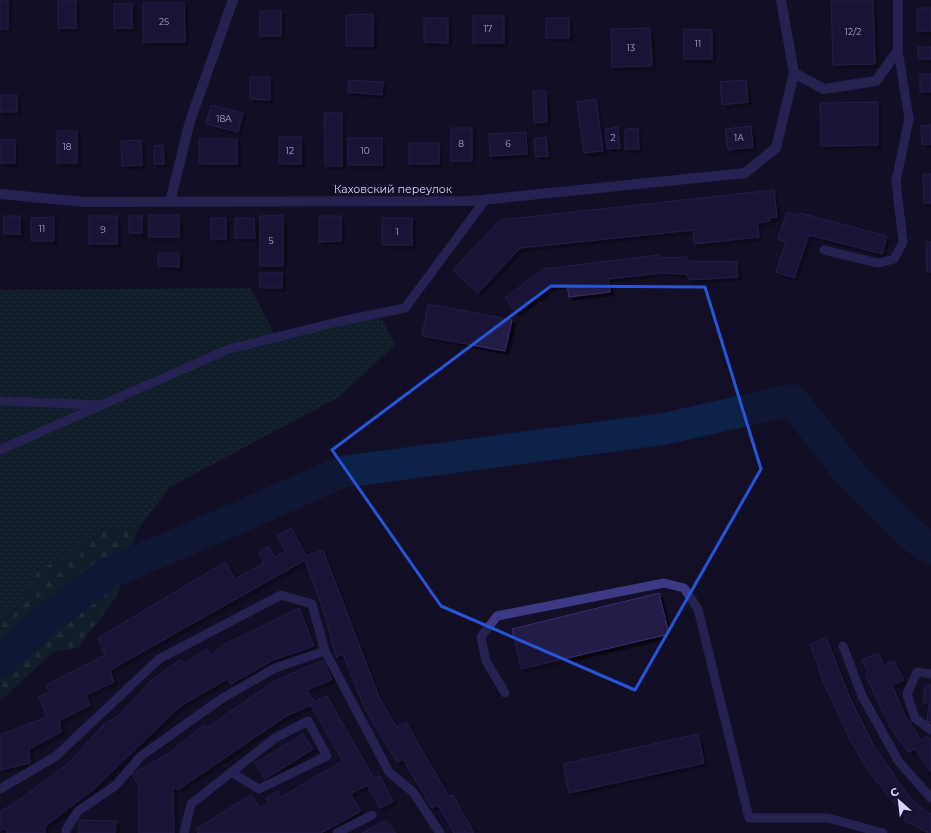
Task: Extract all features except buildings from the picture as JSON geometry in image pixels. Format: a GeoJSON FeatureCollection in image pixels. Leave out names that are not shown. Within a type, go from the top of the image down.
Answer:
{"type":"FeatureCollection","features":[{"type":"Feature","properties":{"kind":"street"},"geometry":{"type":"LineString","coordinates":[[170,202],[190,121],[233,0]]}},
{"type":"Feature","properties":{"kind":"street"},"geometry":{"type":"LineString","coordinates":[[780,0],[794,73],[824,89],[876,80],[898,50],[898,0]]}},
{"type":"Feature","properties":{"kind":"street","name":"Каховский переулок"},"geometry":{"type":"LineString","coordinates":[[0,194],[84,202],[472,201],[745,173],[776,148],[794,73]]}},
{"type":"Feature","properties":{"kind":"lane"},"geometry":{"type":"LineString","coordinates":[[824,250],[878,264],[894,259],[903,242],[896,181],[909,119],[898,50]]}},
{"type":"Feature","properties":{"kind":"lane"},"geometry":{"type":"LineString","coordinates":[[0,450],[229,349],[338,322],[405,308],[486,199]]}},
{"type":"Feature","properties":{"kind":"lane"},"geometry":{"type":"LineString","coordinates":[[0,401],[103,405]]}},
{"type":"Feature","properties":{"kind":"lane"},"geometry":{"type":"LineString","coordinates":[[505,693],[486,662],[481,637],[497,616],[664,583],[684,588],[698,609],[749,818],[828,818],[883,833]]}},
{"type":"Feature","properties":{"kind":"lane"},"geometry":{"type":"LineString","coordinates":[[0,790],[56,756],[159,659],[281,596],[312,604],[325,651],[389,772],[414,792],[440,833]]}},
{"type":"Feature","properties":{"kind":"lane"},"geometry":{"type":"LineString","coordinates":[[843,646],[862,696],[899,762],[931,798]]}},
{"type":"Feature","properties":{"kind":"lane"},"geometry":{"type":"LineString","coordinates":[[66,833],[66,830],[78,811],[115,786],[140,756],[221,699],[275,668],[325,651]]}},
{"type":"Feature","properties":{"kind":"lane"},"geometry":{"type":"LineString","coordinates":[[931,674],[917,672],[907,694],[915,718],[931,730]]}},
{"type":"Feature","properties":{"kind":"lane"},"geometry":{"type":"LineString","coordinates":[[184,833],[191,804],[275,738],[308,721],[327,756],[259,789],[232,772]]}},
{"type":"Feature","properties":{"kind":"lane"},"geometry":{"type":"LineString","coordinates":[[337,833],[372,815]]}},
{"type":"Feature","properties":{"kind":"highlighted area"},"geometry":{"type":"Polygon","coordinates":[[[551,286],[705,287],[761,469],[635,690],[441,606],[332,450],[551,286]]]}},
{"type":"Feature","properties":{"kind":"green space"},"geometry":{"type":"Polygon","coordinates":[[[250,288],[274,333],[381,318],[395,345],[339,397],[170,487],[137,530],[110,527],[37,572],[14,615],[0,611],[0,290],[250,288]]]}},
{"type":"Feature","properties":{"kind":"green space"},"geometry":{"type":"Polygon","coordinates":[[[110,527],[137,530],[117,596],[78,648],[53,652],[0,701],[0,611],[14,615],[37,572],[110,527]]]}},
{"type":"Feature","properties":{"kind":"waterway"},"geometry":{"type":"LineString","coordinates":[[0,662],[43,622],[108,573],[342,472],[663,429],[792,400],[852,476],[913,536],[931,549]]}}]}
